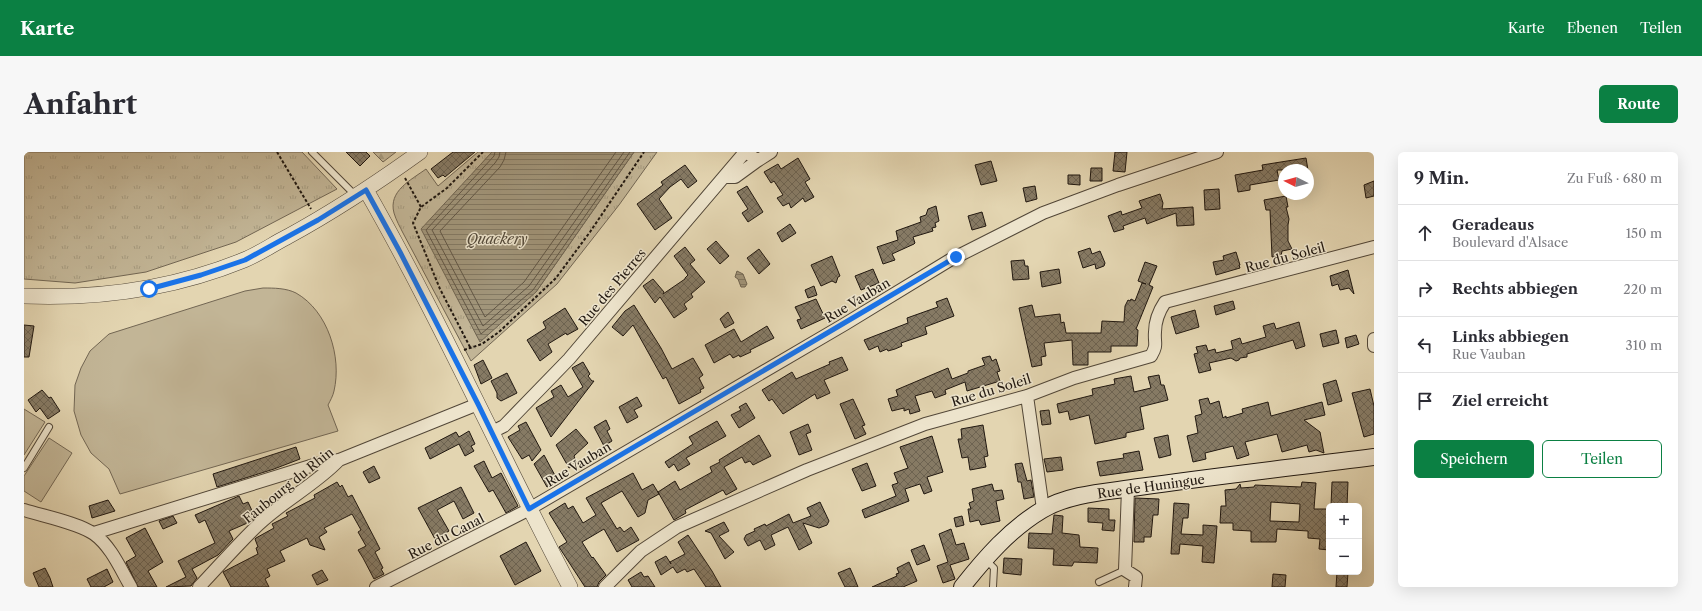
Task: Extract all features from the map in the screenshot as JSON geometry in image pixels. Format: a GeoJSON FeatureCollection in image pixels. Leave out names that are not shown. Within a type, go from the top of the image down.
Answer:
{"type":"FeatureCollection","features":[{"type":"Feature","properties":{"kind":"main road","name":"Rue de Huningue"},"geometry":{"type":"LineString","coordinates":[[962,587],[985,559],[1018,527],[1043,509],[1072,498],[1192,480],[1374,458]]}},
{"type":"Feature","properties":{"kind":"street"},"geometry":{"type":"LineString","coordinates":[[24,296],[60,298],[149,289],[201,275],[245,260],[318,220],[361,193],[420,152]]}},
{"type":"Feature","properties":{"kind":"street"},"geometry":{"type":"LineString","coordinates":[[746,152],[758,161]]}},
{"type":"Feature","properties":{"kind":"street","name":"Rue des Pierres"},"geometry":{"type":"LineString","coordinates":[[492,432],[504,426],[569,358],[746,152]]}},
{"type":"Feature","properties":{"kind":"street"},"geometry":{"type":"LineString","coordinates":[[724,177],[735,177],[771,152]]}},
{"type":"Feature","properties":{"kind":"street","name":"Rue Vauban"},"geometry":{"type":"LineString","coordinates":[[529,509],[838,328],[950,260],[1043,213],[1118,185],[1217,152]]}},
{"type":"Feature","properties":{"kind":"street"},"geometry":{"type":"LineString","coordinates":[[361,193],[400,252],[478,404],[529,509],[570,587]]}},
{"type":"Feature","properties":{"kind":"street","name":"Rue du Soleil"},"geometry":{"type":"LineString","coordinates":[[605,587],[642,551],[677,527],[807,470],[925,424],[1027,396],[1074,378],[1151,356],[1156,348],[1155,332],[1158,311],[1165,302],[1374,248]]}},
{"type":"Feature","properties":{"kind":"street"},"geometry":{"type":"LineString","coordinates":[[1374,339],[1374,346]]}},
{"type":"Feature","properties":{"kind":"street"},"geometry":{"type":"LineString","coordinates":[[1027,396],[1043,509]]}},
{"type":"Feature","properties":{"kind":"street","name":"Faubourg du Rhin"},"geometry":{"type":"LineString","coordinates":[[200,587],[258,524],[328,472],[339,460],[478,404]]}},
{"type":"Feature","properties":{"kind":"street"},"geometry":{"type":"LineString","coordinates":[[94,533],[309,467],[339,460]]}},
{"type":"Feature","properties":{"kind":"street"},"geometry":{"type":"LineString","coordinates":[[1128,489],[1125,570],[1136,577],[1135,587]]}},
{"type":"Feature","properties":{"kind":"street","name":"Rue du Canal"},"geometry":{"type":"LineString","coordinates":[[376,587],[529,509]]}},
{"type":"Feature","properties":{"kind":"street"},"geometry":{"type":"LineString","coordinates":[[24,510],[80,527],[94,533],[102,540],[113,556],[130,587]]}},
{"type":"Feature","properties":{"kind":"lane"},"geometry":{"type":"LineString","coordinates":[[312,152],[361,193]]}},
{"type":"Feature","properties":{"kind":"lane"},"geometry":{"type":"LineString","coordinates":[[24,468],[49,427]]}},
{"type":"Feature","properties":{"kind":"lane"},"geometry":{"type":"LineString","coordinates":[[985,559],[994,568],[993,587]]}},
{"type":"Feature","properties":{"kind":"lane"},"geometry":{"type":"LineString","coordinates":[[1099,582],[1125,570]]}},
{"type":"Feature","properties":{"kind":"path"},"geometry":{"type":"LineString","coordinates":[[277,152],[318,220]]}},
{"type":"Feature","properties":{"kind":"path"},"geometry":{"type":"LineString","coordinates":[[483,152],[447,188],[421,207],[413,222],[440,289],[470,346],[482,344],[499,332],[556,278],[590,232],[644,152]]}},
{"type":"Feature","properties":{"kind":"path"},"geometry":{"type":"LineString","coordinates":[[400,167],[421,207]]}},
{"type":"Feature","properties":{"kind":"green space"},"geometry":{"type":"Polygon","coordinates":[[[24,152],[302,152],[337,189],[236,242],[146,272],[75,283],[24,279],[24,152]]]}},
{"type":"Feature","properties":{"kind":"green space"},"geometry":{"type":"Polygon","coordinates":[[[373,152],[396,152],[383,162],[373,152]]]}},
{"type":"Feature","properties":{"kind":"green space"},"geometry":{"type":"Polygon","coordinates":[[[478,152],[492,152],[474,172],[536,292],[634,152],[657,152],[619,205],[557,284],[471,361],[399,226],[394,213],[393,205],[394,198],[402,187],[426,169],[438,186],[478,152]]]}},
{"type":"Feature","properties":{"kind":"green space"},"geometry":{"type":"Polygon","coordinates":[[[263,288],[284,289],[296,293],[317,311],[324,323],[330,336],[336,364],[334,391],[328,405],[338,431],[120,494],[109,469],[91,453],[81,435],[74,411],[75,385],[81,368],[90,351],[109,334],[245,291],[263,288]]]}},
{"type":"Feature","properties":{"kind":"green space"},"geometry":{"type":"Polygon","coordinates":[[[24,409],[45,422],[24,455],[24,409]]]}},
{"type":"Feature","properties":{"kind":"green space"},"geometry":{"type":"Polygon","coordinates":[[[49,438],[72,453],[41,502],[24,491],[24,476],[49,438]]]}},
{"type":"Feature","properties":{"kind":"water","name":"Quackery"},"geometry":{"type":"Polygon","coordinates":[[[492,152],[634,152],[536,292],[480,342],[421,229],[492,152]]]}},
{"type":"Feature","properties":{"kind":"water"},"geometry":{"type":"Polygon","coordinates":[[[737,271],[743,274],[747,284],[745,287],[741,287],[738,279],[735,277],[737,271]]]}},
{"type":"Feature","properties":{"kind":"building"},"geometry":{"type":"Polygon","coordinates":[[[346,152],[366,152],[370,156],[360,166],[346,152]]]}},
{"type":"Feature","properties":{"kind":"building"},"geometry":{"type":"Polygon","coordinates":[[[453,152],[475,152],[445,177],[443,175],[438,178],[431,169],[453,152]]]}},
{"type":"Feature","properties":{"kind":"building"},"geometry":{"type":"Polygon","coordinates":[[[1115,152],[1127,152],[1125,172],[1113,171],[1115,152]]]}},
{"type":"Feature","properties":{"kind":"building"},"geometry":{"type":"Polygon","coordinates":[[[798,158],[810,179],[805,182],[814,197],[805,202],[803,198],[791,208],[789,203],[783,206],[777,198],[783,195],[774,181],[771,183],[764,172],[778,164],[781,169],[798,158]]]}},
{"type":"Feature","properties":{"kind":"building"},"geometry":{"type":"Polygon","coordinates":[[[1306,158],[1307,164],[1278,164],[1278,180],[1250,185],[1250,190],[1238,192],[1235,175],[1263,170],[1262,165],[1306,158]]]}},
{"type":"Feature","properties":{"kind":"building"},"geometry":{"type":"Polygon","coordinates":[[[991,161],[997,181],[981,185],[975,165],[991,161]]]}},
{"type":"Feature","properties":{"kind":"building"},"geometry":{"type":"Polygon","coordinates":[[[685,165],[697,181],[688,188],[681,179],[670,187],[659,199],[672,218],[655,230],[637,204],[663,185],[661,182],[685,165]]]}},
{"type":"Feature","properties":{"kind":"building"},"geometry":{"type":"Polygon","coordinates":[[[1091,168],[1102,168],[1102,181],[1090,181],[1091,168]]]}},
{"type":"Feature","properties":{"kind":"building"},"geometry":{"type":"Polygon","coordinates":[[[1068,175],[1080,175],[1080,185],[1068,184],[1068,175]]]}},
{"type":"Feature","properties":{"kind":"building"},"geometry":{"type":"Polygon","coordinates":[[[1374,181],[1374,196],[1366,198],[1364,185],[1374,181]]]}},
{"type":"Feature","properties":{"kind":"building"},"geometry":{"type":"Polygon","coordinates":[[[747,186],[763,212],[748,222],[742,213],[748,209],[737,192],[747,186]]]}},
{"type":"Feature","properties":{"kind":"building"},"geometry":{"type":"Polygon","coordinates":[[[1035,186],[1037,199],[1026,202],[1023,188],[1035,186]]]}},
{"type":"Feature","properties":{"kind":"building"},"geometry":{"type":"Polygon","coordinates":[[[1219,189],[1220,209],[1205,210],[1204,190],[1219,189]]]}},
{"type":"Feature","properties":{"kind":"building"},"geometry":{"type":"Polygon","coordinates":[[[1160,194],[1163,203],[1162,209],[1193,207],[1194,225],[1177,226],[1176,213],[1147,224],[1145,218],[1123,226],[1124,229],[1114,232],[1108,216],[1121,211],[1122,215],[1142,208],[1139,201],[1160,194]]]}},
{"type":"Feature","properties":{"kind":"building"},"geometry":{"type":"Polygon","coordinates":[[[1278,197],[1278,200],[1287,200],[1288,207],[1286,207],[1289,219],[1288,241],[1292,249],[1282,251],[1281,256],[1272,257],[1270,210],[1266,210],[1264,200],[1278,197]]]}},
{"type":"Feature","properties":{"kind":"building"},"geometry":{"type":"Polygon","coordinates":[[[936,206],[939,221],[935,223],[936,227],[932,228],[933,231],[913,237],[914,244],[892,254],[895,260],[883,264],[877,247],[898,240],[896,231],[921,222],[920,217],[926,215],[928,209],[936,206]]]}},
{"type":"Feature","properties":{"kind":"building"},"geometry":{"type":"Polygon","coordinates":[[[982,212],[986,226],[972,230],[968,216],[982,212]]]}},
{"type":"Feature","properties":{"kind":"building"},"geometry":{"type":"Polygon","coordinates":[[[790,224],[796,233],[782,242],[777,233],[790,224]]]}},
{"type":"Feature","properties":{"kind":"building"},"geometry":{"type":"Polygon","coordinates":[[[716,241],[729,256],[720,264],[707,249],[716,241]]]}},
{"type":"Feature","properties":{"kind":"building"},"geometry":{"type":"Polygon","coordinates":[[[685,247],[695,260],[690,264],[705,282],[691,294],[693,297],[684,304],[687,309],[674,318],[660,297],[655,303],[643,286],[653,279],[664,292],[663,294],[685,279],[688,275],[674,256],[685,247]]]}},
{"type":"Feature","properties":{"kind":"building"},"geometry":{"type":"Polygon","coordinates":[[[1090,248],[1092,254],[1100,251],[1105,263],[1104,266],[1096,269],[1095,264],[1083,268],[1078,252],[1090,248]]]}},
{"type":"Feature","properties":{"kind":"building"},"geometry":{"type":"Polygon","coordinates":[[[759,249],[770,264],[759,274],[747,258],[759,249]]]}},
{"type":"Feature","properties":{"kind":"building"},"geometry":{"type":"Polygon","coordinates":[[[1236,252],[1240,268],[1216,275],[1213,262],[1224,260],[1223,256],[1236,252]]]}},
{"type":"Feature","properties":{"kind":"building"},"geometry":{"type":"Polygon","coordinates":[[[832,256],[840,276],[838,277],[836,283],[832,281],[821,286],[811,265],[832,256]]]}},
{"type":"Feature","properties":{"kind":"building"},"geometry":{"type":"Polygon","coordinates":[[[1024,260],[1025,266],[1028,266],[1029,279],[1013,280],[1011,261],[1024,260]]]}},
{"type":"Feature","properties":{"kind":"building"},"geometry":{"type":"Polygon","coordinates":[[[1145,262],[1157,266],[1149,285],[1153,287],[1136,329],[1138,330],[1137,346],[1111,346],[1111,352],[1088,352],[1088,365],[1073,365],[1072,340],[1044,343],[1046,356],[1041,357],[1042,365],[1032,367],[1019,308],[1032,305],[1035,317],[1060,314],[1061,323],[1064,322],[1066,333],[1101,333],[1102,321],[1124,322],[1125,306],[1128,300],[1130,301],[1131,299],[1135,301],[1142,283],[1146,284],[1138,281],[1145,262]]]}},
{"type":"Feature","properties":{"kind":"building"},"geometry":{"type":"Polygon","coordinates":[[[873,269],[879,283],[861,290],[855,276],[873,269]]]}},
{"type":"Feature","properties":{"kind":"building"},"geometry":{"type":"Polygon","coordinates":[[[1059,269],[1061,283],[1042,287],[1040,272],[1059,269]]]}},
{"type":"Feature","properties":{"kind":"building"},"geometry":{"type":"Polygon","coordinates":[[[1348,270],[1354,294],[1349,288],[1340,290],[1338,284],[1332,286],[1330,276],[1348,270]]]}},
{"type":"Feature","properties":{"kind":"building"},"geometry":{"type":"Polygon","coordinates":[[[814,286],[817,295],[808,298],[805,290],[814,286]]]}},
{"type":"Feature","properties":{"kind":"building"},"geometry":{"type":"Polygon","coordinates":[[[947,298],[954,316],[925,327],[927,334],[901,343],[902,346],[888,351],[887,349],[880,352],[878,346],[869,350],[864,340],[908,323],[907,318],[938,307],[936,302],[947,298]]]}},
{"type":"Feature","properties":{"kind":"building"},"geometry":{"type":"Polygon","coordinates":[[[816,299],[825,318],[801,329],[797,320],[801,319],[795,307],[816,299]]]}},
{"type":"Feature","properties":{"kind":"building"},"geometry":{"type":"Polygon","coordinates":[[[1233,301],[1235,309],[1216,315],[1214,306],[1233,301]]]}},
{"type":"Feature","properties":{"kind":"building"},"geometry":{"type":"Polygon","coordinates":[[[634,305],[661,348],[672,369],[693,358],[703,375],[699,378],[704,388],[700,390],[701,392],[679,404],[666,377],[663,379],[633,325],[623,336],[612,327],[625,311],[634,305]]]}},
{"type":"Feature","properties":{"kind":"building"},"geometry":{"type":"Polygon","coordinates":[[[565,308],[578,329],[567,335],[566,333],[548,344],[552,352],[540,361],[527,340],[546,328],[543,322],[565,308]]]}},
{"type":"Feature","properties":{"kind":"building"},"geometry":{"type":"Polygon","coordinates":[[[1195,310],[1199,327],[1176,334],[1171,317],[1195,310]]]}},
{"type":"Feature","properties":{"kind":"building"},"geometry":{"type":"Polygon","coordinates":[[[728,312],[734,323],[725,328],[720,319],[728,312]]]}},
{"type":"Feature","properties":{"kind":"building"},"geometry":{"type":"Polygon","coordinates":[[[1299,322],[1305,346],[1296,349],[1293,340],[1247,354],[1247,357],[1240,358],[1236,361],[1231,358],[1209,363],[1211,370],[1199,373],[1194,354],[1198,353],[1196,347],[1206,345],[1208,351],[1215,349],[1216,353],[1233,349],[1231,341],[1240,338],[1242,344],[1266,337],[1263,326],[1274,323],[1276,329],[1299,322]]]}},
{"type":"Feature","properties":{"kind":"building"},"geometry":{"type":"Polygon","coordinates":[[[24,325],[34,326],[29,357],[24,357],[24,325]]]}},
{"type":"Feature","properties":{"kind":"building"},"geometry":{"type":"Polygon","coordinates":[[[767,326],[774,338],[750,350],[751,352],[740,357],[739,355],[733,358],[730,354],[714,363],[705,345],[734,329],[741,342],[767,326]]]}},
{"type":"Feature","properties":{"kind":"building"},"geometry":{"type":"Polygon","coordinates":[[[1336,330],[1339,343],[1323,347],[1320,334],[1336,330]]]}},
{"type":"Feature","properties":{"kind":"building"},"geometry":{"type":"Polygon","coordinates":[[[1356,335],[1359,344],[1347,348],[1345,338],[1356,335]]]}},
{"type":"Feature","properties":{"kind":"building"},"geometry":{"type":"Polygon","coordinates":[[[990,356],[992,361],[996,359],[1000,371],[997,372],[1000,381],[967,391],[965,382],[945,390],[946,394],[935,398],[932,391],[915,396],[920,411],[910,414],[909,409],[904,411],[904,408],[892,411],[888,399],[898,396],[896,390],[948,368],[952,379],[985,365],[982,358],[990,356]]]}},
{"type":"Feature","properties":{"kind":"building"},"geometry":{"type":"Polygon","coordinates":[[[842,357],[848,370],[824,380],[830,393],[817,399],[815,394],[783,414],[772,399],[769,401],[762,390],[792,372],[796,379],[842,357]]]}},
{"type":"Feature","properties":{"kind":"building"},"geometry":{"type":"Polygon","coordinates":[[[483,360],[492,378],[481,384],[474,365],[483,360]]]}},
{"type":"Feature","properties":{"kind":"building"},"geometry":{"type":"Polygon","coordinates":[[[583,362],[590,374],[588,376],[592,381],[594,381],[551,437],[536,408],[554,397],[551,391],[561,385],[568,397],[583,387],[572,368],[583,362]]]}},
{"type":"Feature","properties":{"kind":"building"},"geometry":{"type":"Polygon","coordinates":[[[507,373],[517,393],[501,401],[497,398],[497,393],[491,381],[507,373]]]}},
{"type":"Feature","properties":{"kind":"building"},"geometry":{"type":"Polygon","coordinates":[[[1159,375],[1161,385],[1164,385],[1168,400],[1140,407],[1144,429],[1126,433],[1126,437],[1095,444],[1089,415],[1070,420],[1068,411],[1059,413],[1057,404],[1093,395],[1092,389],[1115,384],[1114,379],[1131,376],[1134,392],[1151,388],[1148,377],[1159,375]]]}},
{"type":"Feature","properties":{"kind":"building"},"geometry":{"type":"Polygon","coordinates":[[[1336,380],[1342,401],[1328,405],[1323,384],[1336,380]]]}},
{"type":"Feature","properties":{"kind":"building"},"geometry":{"type":"Polygon","coordinates":[[[1370,389],[1374,406],[1374,434],[1364,437],[1352,393],[1370,389]]]}},
{"type":"Feature","properties":{"kind":"building"},"geometry":{"type":"Polygon","coordinates":[[[42,390],[49,398],[51,397],[60,411],[48,419],[40,408],[36,412],[28,400],[42,390]]]}},
{"type":"Feature","properties":{"kind":"building"},"geometry":{"type":"Polygon","coordinates":[[[637,397],[642,406],[634,410],[638,417],[627,423],[619,407],[637,397]]]}},
{"type":"Feature","properties":{"kind":"building"},"geometry":{"type":"Polygon","coordinates":[[[1208,398],[1210,404],[1219,401],[1223,418],[1226,416],[1226,418],[1243,413],[1242,409],[1268,402],[1271,416],[1322,402],[1325,415],[1304,420],[1320,432],[1324,453],[1316,450],[1309,452],[1307,445],[1282,452],[1277,434],[1245,442],[1249,455],[1237,459],[1233,446],[1205,453],[1206,459],[1193,462],[1187,436],[1198,433],[1195,416],[1202,414],[1199,400],[1208,398]]]}},
{"type":"Feature","properties":{"kind":"building"},"geometry":{"type":"Polygon","coordinates":[[[853,399],[865,425],[862,426],[866,434],[855,439],[840,404],[853,399]]]}},
{"type":"Feature","properties":{"kind":"building"},"geometry":{"type":"Polygon","coordinates":[[[746,403],[755,418],[739,428],[731,415],[741,410],[739,407],[746,403]]]}},
{"type":"Feature","properties":{"kind":"building"},"geometry":{"type":"Polygon","coordinates":[[[1049,410],[1051,424],[1042,425],[1040,411],[1049,410]]]}},
{"type":"Feature","properties":{"kind":"building"},"geometry":{"type":"Polygon","coordinates":[[[606,420],[610,429],[607,431],[612,441],[604,446],[594,427],[606,420]]]}},
{"type":"Feature","properties":{"kind":"building"},"geometry":{"type":"Polygon","coordinates":[[[717,421],[726,436],[686,458],[690,464],[678,471],[674,464],[669,468],[665,462],[693,444],[689,437],[717,421]]]}},
{"type":"Feature","properties":{"kind":"building"},"geometry":{"type":"Polygon","coordinates":[[[526,422],[541,450],[532,461],[529,455],[522,459],[508,437],[520,430],[518,426],[526,422]]]}},
{"type":"Feature","properties":{"kind":"building"},"geometry":{"type":"Polygon","coordinates":[[[808,424],[811,432],[806,434],[812,450],[799,455],[790,432],[808,424]]]}},
{"type":"Feature","properties":{"kind":"building"},"geometry":{"type":"Polygon","coordinates":[[[983,425],[988,456],[984,457],[986,467],[970,470],[968,457],[962,458],[958,439],[962,439],[961,429],[983,425]]]}},
{"type":"Feature","properties":{"kind":"building"},"geometry":{"type":"Polygon","coordinates":[[[576,429],[588,443],[574,456],[577,464],[569,468],[556,445],[576,429]]]}},
{"type":"Feature","properties":{"kind":"building"},"geometry":{"type":"Polygon","coordinates":[[[469,431],[475,444],[471,446],[474,451],[465,456],[459,444],[430,459],[425,448],[456,432],[459,437],[469,431]]]}},
{"type":"Feature","properties":{"kind":"building"},"geometry":{"type":"Polygon","coordinates":[[[759,435],[771,456],[753,465],[750,461],[745,463],[742,457],[724,467],[737,489],[726,495],[723,490],[685,510],[686,513],[674,520],[658,492],[675,481],[680,490],[712,472],[710,467],[720,462],[719,460],[759,435]]]}},
{"type":"Feature","properties":{"kind":"building"},"geometry":{"type":"Polygon","coordinates":[[[1168,435],[1171,455],[1159,458],[1154,438],[1168,435]]]}},
{"type":"Feature","properties":{"kind":"building"},"geometry":{"type":"Polygon","coordinates":[[[932,436],[943,472],[927,477],[932,491],[924,494],[920,484],[905,489],[909,501],[865,518],[862,510],[896,496],[892,485],[898,483],[894,473],[908,468],[900,447],[932,436]]]}},
{"type":"Feature","properties":{"kind":"building"},"geometry":{"type":"Polygon","coordinates":[[[296,447],[300,459],[217,487],[213,474],[296,447]]]}},
{"type":"Feature","properties":{"kind":"building"},"geometry":{"type":"Polygon","coordinates":[[[1139,451],[1143,470],[1100,476],[1097,462],[1124,458],[1123,454],[1139,451]]]}},
{"type":"Feature","properties":{"kind":"building"},"geometry":{"type":"Polygon","coordinates":[[[544,455],[558,481],[547,487],[534,464],[544,455]]]}},
{"type":"Feature","properties":{"kind":"building"},"geometry":{"type":"Polygon","coordinates":[[[1061,457],[1063,470],[1047,472],[1044,459],[1061,457]]]}},
{"type":"Feature","properties":{"kind":"building"},"geometry":{"type":"Polygon","coordinates":[[[484,461],[492,478],[501,473],[518,506],[506,513],[493,490],[489,492],[474,466],[484,461]]]}},
{"type":"Feature","properties":{"kind":"building"},"geometry":{"type":"Polygon","coordinates":[[[867,463],[876,486],[862,491],[852,469],[867,463]]]}},
{"type":"Feature","properties":{"kind":"building"},"geometry":{"type":"Polygon","coordinates":[[[1022,463],[1027,481],[1031,480],[1034,497],[1024,499],[1021,482],[1018,482],[1015,464],[1022,463]]]}},
{"type":"Feature","properties":{"kind":"building"},"geometry":{"type":"Polygon","coordinates":[[[374,466],[380,478],[369,483],[363,472],[374,466]]]}},
{"type":"Feature","properties":{"kind":"building"},"geometry":{"type":"Polygon","coordinates":[[[633,473],[642,490],[653,484],[659,494],[648,500],[645,513],[638,517],[622,491],[601,503],[617,529],[620,527],[624,532],[631,527],[639,540],[617,552],[604,529],[582,542],[592,558],[593,557],[606,575],[599,582],[597,587],[585,587],[559,547],[567,542],[549,513],[565,503],[568,509],[573,506],[583,523],[596,515],[586,498],[633,473]]]}},
{"type":"Feature","properties":{"kind":"building"},"geometry":{"type":"Polygon","coordinates":[[[337,482],[340,487],[342,485],[348,497],[352,495],[376,541],[380,549],[375,552],[383,568],[381,569],[384,574],[374,579],[358,550],[366,546],[358,532],[361,530],[352,514],[324,528],[327,532],[319,537],[325,550],[310,545],[307,538],[280,551],[285,561],[267,569],[270,576],[265,579],[269,587],[231,587],[223,572],[258,554],[256,548],[258,547],[256,538],[274,528],[272,524],[288,516],[286,513],[315,498],[314,495],[337,482]]]}},
{"type":"Feature","properties":{"kind":"building"},"geometry":{"type":"Polygon","coordinates":[[[1302,482],[1316,483],[1314,509],[1326,509],[1326,550],[1319,549],[1320,539],[1308,538],[1308,531],[1277,529],[1276,542],[1251,542],[1251,531],[1233,530],[1233,523],[1220,523],[1221,506],[1226,506],[1225,490],[1236,489],[1240,484],[1241,488],[1254,487],[1255,485],[1301,487],[1302,482]],[[1271,502],[1270,521],[1299,522],[1300,504],[1271,502]]]}},
{"type":"Feature","properties":{"kind":"building"},"geometry":{"type":"Polygon","coordinates":[[[1332,482],[1348,482],[1347,503],[1331,503],[1332,482]]]}},
{"type":"Feature","properties":{"kind":"building"},"geometry":{"type":"Polygon","coordinates":[[[992,484],[994,491],[1002,490],[1004,499],[996,501],[1000,521],[981,525],[979,520],[970,522],[968,509],[971,509],[969,503],[974,501],[972,489],[992,484]]]}},
{"type":"Feature","properties":{"kind":"building"},"geometry":{"type":"Polygon","coordinates":[[[461,487],[474,513],[463,519],[454,501],[437,510],[449,531],[435,539],[418,508],[461,487]]]}},
{"type":"Feature","properties":{"kind":"building"},"geometry":{"type":"Polygon","coordinates":[[[239,496],[243,504],[248,502],[255,517],[252,521],[229,531],[233,539],[218,555],[192,569],[197,578],[191,586],[166,587],[186,577],[178,561],[215,543],[205,520],[199,523],[195,515],[239,496]]]}},
{"type":"Feature","properties":{"kind":"building"},"geometry":{"type":"Polygon","coordinates":[[[1135,498],[1159,499],[1158,515],[1153,515],[1151,537],[1144,537],[1144,542],[1134,542],[1135,498]]]}},
{"type":"Feature","properties":{"kind":"building"},"geometry":{"type":"Polygon","coordinates":[[[108,500],[115,511],[92,518],[89,506],[108,500]]]}},
{"type":"Feature","properties":{"kind":"building"},"geometry":{"type":"Polygon","coordinates":[[[820,502],[829,521],[827,525],[819,528],[803,523],[812,543],[799,550],[788,527],[771,535],[775,545],[765,550],[760,540],[748,546],[744,539],[746,535],[755,531],[754,529],[765,524],[766,526],[789,514],[793,523],[811,516],[807,508],[820,502]]]}},
{"type":"Feature","properties":{"kind":"building"},"geometry":{"type":"Polygon","coordinates":[[[1174,503],[1189,504],[1188,518],[1183,518],[1181,534],[1203,535],[1203,525],[1217,526],[1214,563],[1202,562],[1203,546],[1180,544],[1179,554],[1171,554],[1174,503]]]}},
{"type":"Feature","properties":{"kind":"building"},"geometry":{"type":"Polygon","coordinates":[[[1088,508],[1109,509],[1109,520],[1115,520],[1114,531],[1102,530],[1103,523],[1088,522],[1088,508]]]}},
{"type":"Feature","properties":{"kind":"building"},"geometry":{"type":"Polygon","coordinates":[[[1054,515],[1063,516],[1062,533],[1079,535],[1080,547],[1098,548],[1097,563],[1074,562],[1072,566],[1053,565],[1054,549],[1028,548],[1029,533],[1052,534],[1054,515]]]}},
{"type":"Feature","properties":{"kind":"building"},"geometry":{"type":"Polygon","coordinates":[[[173,516],[177,523],[163,529],[159,521],[173,516]]]}},
{"type":"Feature","properties":{"kind":"building"},"geometry":{"type":"Polygon","coordinates":[[[962,516],[964,525],[956,527],[954,518],[962,516]]]}},
{"type":"Feature","properties":{"kind":"building"},"geometry":{"type":"Polygon","coordinates":[[[724,522],[729,531],[719,536],[734,552],[725,559],[711,533],[705,531],[724,522]]]}},
{"type":"Feature","properties":{"kind":"building"},"geometry":{"type":"Polygon","coordinates":[[[145,528],[163,562],[148,571],[157,587],[138,587],[126,562],[136,556],[126,538],[145,528]]]}},
{"type":"Feature","properties":{"kind":"building"},"geometry":{"type":"Polygon","coordinates":[[[951,529],[956,545],[964,543],[969,559],[950,565],[955,579],[943,583],[937,566],[948,562],[939,534],[951,529]]]}},
{"type":"Feature","properties":{"kind":"building"},"geometry":{"type":"Polygon","coordinates":[[[688,535],[721,587],[706,587],[694,569],[687,572],[685,569],[677,573],[673,567],[661,575],[655,562],[666,556],[671,564],[670,562],[685,554],[678,542],[688,535]]]}},
{"type":"Feature","properties":{"kind":"building"},"geometry":{"type":"Polygon","coordinates":[[[526,542],[541,571],[515,585],[500,556],[526,542]]]}},
{"type":"Feature","properties":{"kind":"building"},"geometry":{"type":"Polygon","coordinates":[[[924,545],[930,560],[917,565],[911,550],[924,545]]]}},
{"type":"Feature","properties":{"kind":"building"},"geometry":{"type":"Polygon","coordinates":[[[1004,558],[1022,559],[1021,575],[1003,573],[1004,558]]]}},
{"type":"Feature","properties":{"kind":"building"},"geometry":{"type":"Polygon","coordinates":[[[909,562],[917,581],[903,587],[872,587],[897,576],[896,574],[899,573],[897,568],[909,562]]]}},
{"type":"Feature","properties":{"kind":"building"},"geometry":{"type":"Polygon","coordinates":[[[45,568],[53,587],[39,587],[33,573],[45,568]]]}},
{"type":"Feature","properties":{"kind":"building"},"geometry":{"type":"Polygon","coordinates":[[[850,568],[858,587],[845,587],[838,573],[850,568]]]}},
{"type":"Feature","properties":{"kind":"building"},"geometry":{"type":"Polygon","coordinates":[[[107,569],[113,582],[104,587],[91,587],[87,579],[107,569]]]}},
{"type":"Feature","properties":{"kind":"building"},"geometry":{"type":"Polygon","coordinates":[[[322,570],[328,580],[317,585],[312,575],[322,570]]]}},
{"type":"Feature","properties":{"kind":"building"},"geometry":{"type":"Polygon","coordinates":[[[641,572],[644,577],[648,576],[655,587],[632,587],[628,580],[641,572]]]}},
{"type":"Feature","properties":{"kind":"building"},"geometry":{"type":"Polygon","coordinates":[[[1273,574],[1286,575],[1285,587],[1272,587],[1273,574]]]}},
{"type":"Feature","properties":{"kind":"building"},"geometry":{"type":"Polygon","coordinates":[[[1337,575],[1348,575],[1347,587],[1336,587],[1337,575]]]}},
{"type":"Feature","properties":{"kind":"route"},"geometry":{"type":"LineString","coordinates":[[149,289],[201,275],[245,260],[318,220],[366,190],[400,252],[478,404],[529,509],[845,324],[956,257]]}}]}
